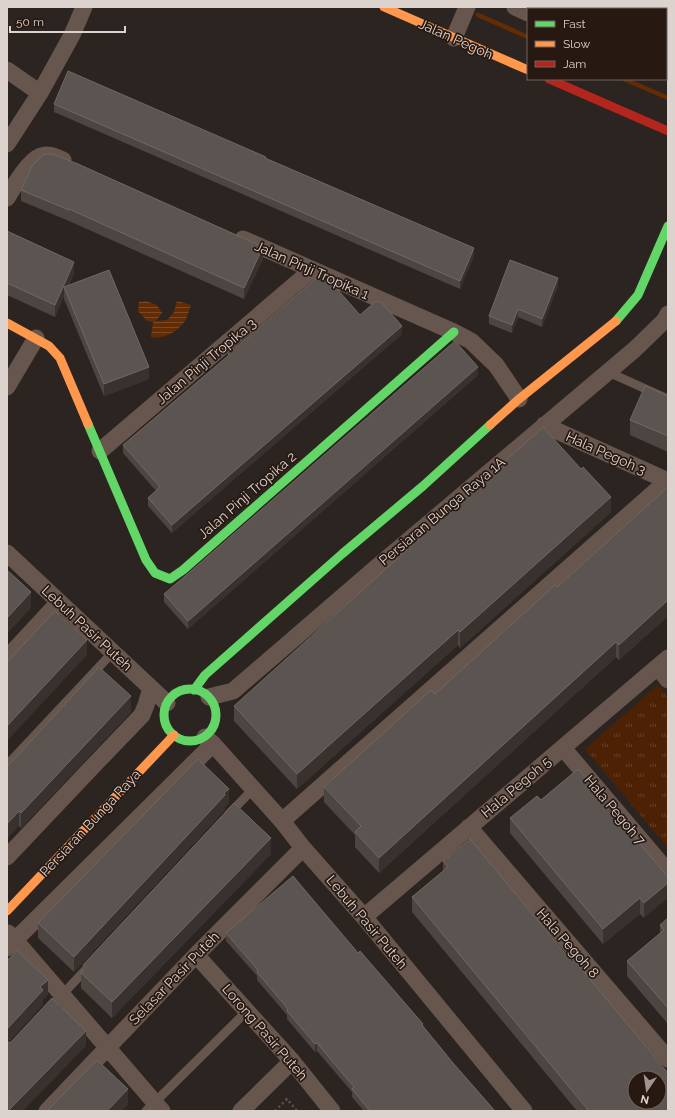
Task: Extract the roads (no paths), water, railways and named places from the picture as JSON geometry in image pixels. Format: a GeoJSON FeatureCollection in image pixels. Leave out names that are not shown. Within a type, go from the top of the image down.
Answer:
{"type":"FeatureCollection","features":[{"type":"Feature","properties":{"kind":"street"},"geometry":{"type":"LineString","coordinates":[[7,144],[40,94],[72,35],[84,7]]}},
{"type":"Feature","properties":{"kind":"street","name":"Jalan Pegoh"},"geometry":{"type":"LineString","coordinates":[[384,7],[527,70]]}},
{"type":"Feature","properties":{"kind":"street"},"geometry":{"type":"LineString","coordinates":[[454,38],[467,7]]}},
{"type":"Feature","properties":{"kind":"street"},"geometry":{"type":"LineString","coordinates":[[515,7],[527,13]]}},
{"type":"Feature","properties":{"kind":"street"},"geometry":{"type":"LineString","coordinates":[[7,70],[40,94]]}},
{"type":"Feature","properties":{"kind":"street"},"geometry":{"type":"LineString","coordinates":[[551,80],[668,131]]}},
{"type":"Feature","properties":{"kind":"street"},"geometry":{"type":"LineString","coordinates":[[7,198],[22,174],[31,163],[41,156],[50,155],[74,164]]}},
{"type":"Feature","properties":{"kind":"street"},"geometry":{"type":"LineString","coordinates":[[202,693],[205,675],[336,559],[423,486],[519,399],[617,320],[638,295],[668,226]]}},
{"type":"Feature","properties":{"kind":"street","name":"Jalan Pinji Tropika 1"},"geometry":{"type":"LineString","coordinates":[[226,232],[454,332],[471,341],[496,365],[519,399]]}},
{"type":"Feature","properties":{"kind":"street","name":"Jalan Pinji Tropika 3"},"geometry":{"type":"LineString","coordinates":[[100,452],[312,270]]}},
{"type":"Feature","properties":{"kind":"street","name":"Persiaran Bunga Raya 1A"},"geometry":{"type":"LineString","coordinates":[[202,693],[233,691],[634,350],[667,319]]}},
{"type":"Feature","properties":{"kind":"street"},"geometry":{"type":"LineString","coordinates":[[7,323],[49,346],[60,358],[100,452]]}},
{"type":"Feature","properties":{"kind":"street","name":"Jalan Pinji Tropika 2"},"geometry":{"type":"LineString","coordinates":[[100,452],[146,560],[156,574],[170,579],[183,570],[454,332]]}},
{"type":"Feature","properties":{"kind":"street"},"geometry":{"type":"LineString","coordinates":[[7,387],[36,338]]}},
{"type":"Feature","properties":{"kind":"street","name":"Hala Pegoh 3"},"geometry":{"type":"LineString","coordinates":[[544,425],[668,481]]}},
{"type":"Feature","properties":{"kind":"street"},"geometry":{"type":"LineString","coordinates":[[282,821],[668,481]]}},
{"type":"Feature","properties":{"kind":"street","name":"Lebuh Pasir Puteh"},"geometry":{"type":"LineString","coordinates":[[7,553],[167,703]]}},
{"type":"Feature","properties":{"kind":"street"},"geometry":{"type":"LineString","coordinates":[[7,658],[59,602]]}},
{"type":"Feature","properties":{"kind":"street","name":"Hala Pegoh 5"},"geometry":{"type":"LineString","coordinates":[[364,917],[562,748],[664,668]]}},
{"type":"Feature","properties":{"kind":"street"},"geometry":{"type":"LineString","coordinates":[[7,857],[142,715],[151,688]]}},
{"type":"Feature","properties":{"kind":"street"},"geometry":{"type":"LineString","coordinates":[[154,1108],[107,1047],[62,995],[10,940],[209,741],[216,718],[215,707],[202,693],[184,690],[174,695],[167,703],[165,712],[165,720],[168,728],[174,735],[184,740],[209,741]]}},
{"type":"Feature","properties":{"kind":"street","name":"Persiaran Bunga Raya"},"geometry":{"type":"LineString","coordinates":[[7,911],[174,735]]}},
{"type":"Feature","properties":{"kind":"street","name":"Lebuh Pasir Puteh"},"geometry":{"type":"LineString","coordinates":[[209,741],[282,821],[303,848],[364,917],[524,1111]]}},
{"type":"Feature","properties":{"kind":"street","name":"Hala Pegoh 7"},"geometry":{"type":"LineString","coordinates":[[562,748],[668,872]]}},
{"type":"Feature","properties":{"kind":"street","name":"Hala Pegoh 8"},"geometry":{"type":"LineString","coordinates":[[468,827],[668,1060]]}},
{"type":"Feature","properties":{"kind":"street","name":"Selasar Pasir Puteh"},"geometry":{"type":"LineString","coordinates":[[47,1111],[196,955],[303,848]]}},
{"type":"Feature","properties":{"kind":"street","name":"Lorong Pasir Puteh"},"geometry":{"type":"LineString","coordinates":[[196,955],[292,1061],[332,1111]]}},
{"type":"Feature","properties":{"kind":"street"},"geometry":{"type":"LineString","coordinates":[[241,1111],[292,1061]]}},
{"type":"Feature","properties":{"kind":"lane"},"geometry":{"type":"LineString","coordinates":[[608,372],[668,399]]}},
{"type":"Feature","properties":{"kind":"lane"},"geometry":{"type":"LineString","coordinates":[[7,765],[113,652]]}},
{"type":"Feature","properties":{"kind":"lane"},"geometry":{"type":"LineString","coordinates":[[221,823],[253,789]]}},
{"type":"Feature","properties":{"kind":"lane"},"geometry":{"type":"LineString","coordinates":[[42,1016],[94,960]]}},
{"type":"Feature","properties":{"kind":"lane"},"geometry":{"type":"LineString","coordinates":[[154,1108],[247,1011]]}},
{"type":"Feature","properties":{"kind":"waterway"},"geometry":{"type":"LineString","coordinates":[[478,15],[527,37]]}},
{"type":"Feature","properties":{"kind":"waterway"},"geometry":{"type":"LineString","coordinates":[[626,80],[668,98]]}}]}
